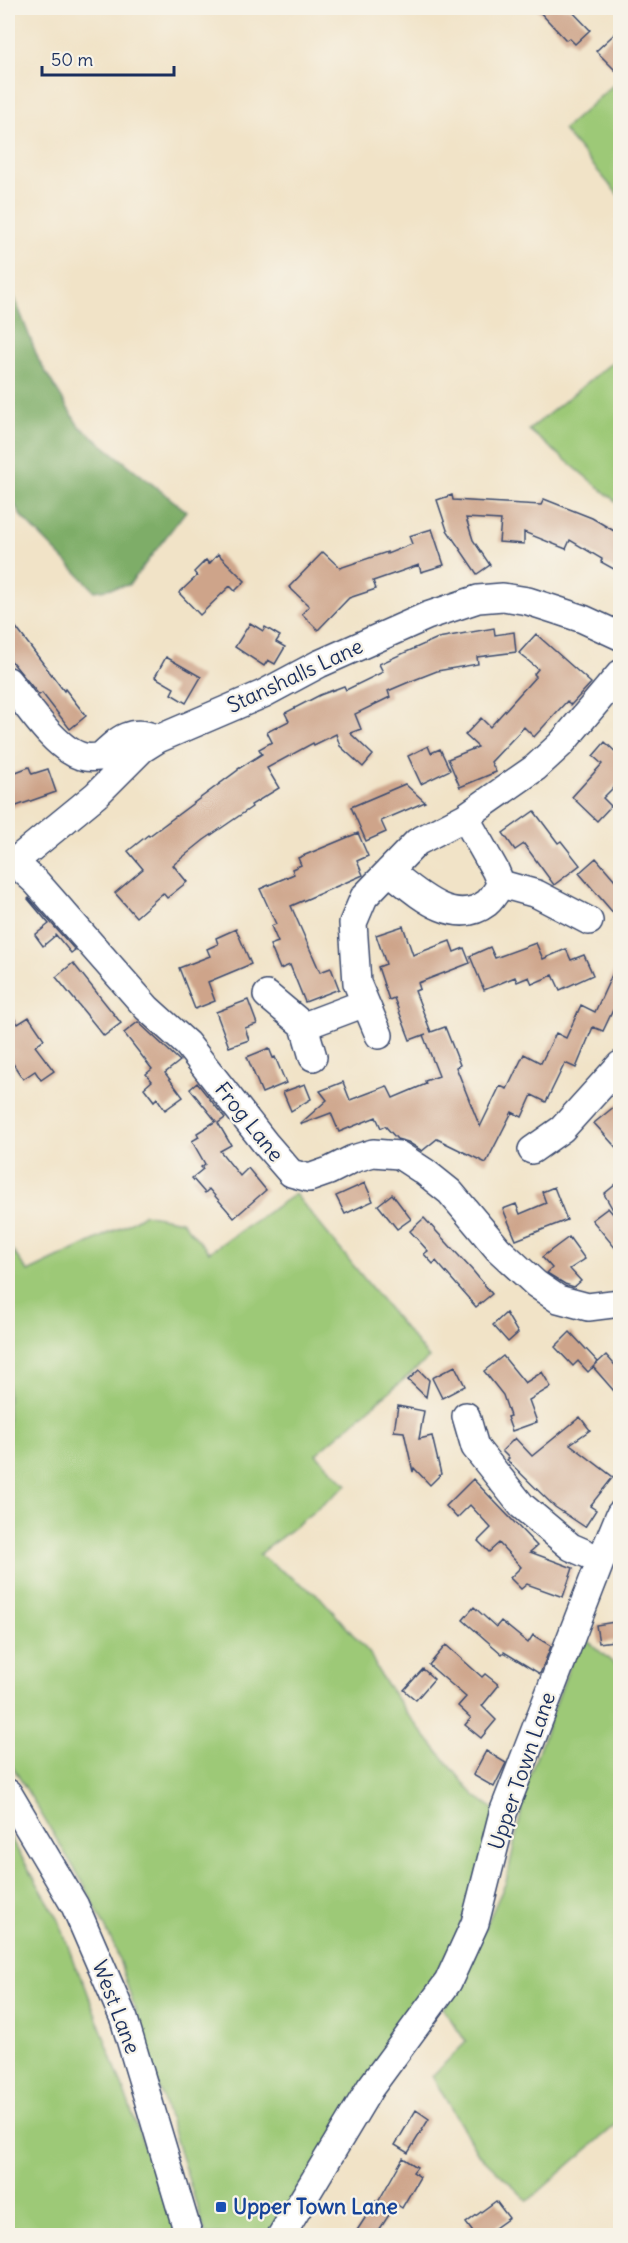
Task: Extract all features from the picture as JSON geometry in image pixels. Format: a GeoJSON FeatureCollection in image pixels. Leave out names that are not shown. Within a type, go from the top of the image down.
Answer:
{"type":"FeatureCollection","features":[{"type":"Feature","properties":{"kind":"street","name":"Stanshalls Lane"},"geometry":{"type":"LineString","coordinates":[[11,865],[96,795],[142,749],[158,739],[263,694],[363,644],[427,616],[478,599],[503,597],[528,601],[583,619],[621,636]]}},
{"type":"Feature","properties":{"kind":"street"},"geometry":{"type":"LineString","coordinates":[[379,1035],[357,983],[353,923],[364,897],[417,842],[465,817],[535,768],[561,744],[621,674]]}},
{"type":"Feature","properties":{"kind":"street"},"geometry":{"type":"LineString","coordinates":[[8,681],[43,725],[71,751],[84,757],[100,758],[125,736],[146,733],[158,739]]}},
{"type":"Feature","properties":{"kind":"street"},"geometry":{"type":"LineString","coordinates":[[465,817],[501,884]]}},
{"type":"Feature","properties":{"kind":"street","name":"Frog Lane"},"geometry":{"type":"LineString","coordinates":[[11,865],[37,883],[147,1008],[188,1044],[291,1173],[309,1178],[373,1153],[399,1155],[450,1192],[498,1249],[536,1284],[558,1299],[588,1307],[621,1304]]}},
{"type":"Feature","properties":{"kind":"street"},"geometry":{"type":"LineString","coordinates":[[389,871],[433,904],[452,910],[469,911],[488,903],[501,884]]}},
{"type":"Feature","properties":{"kind":"street"},"geometry":{"type":"LineString","coordinates":[[501,884],[537,894],[589,921]]}},
{"type":"Feature","properties":{"kind":"street"},"geometry":{"type":"LineString","coordinates":[[267,995],[304,1026],[313,1057]]}},
{"type":"Feature","properties":{"kind":"street"},"geometry":{"type":"LineString","coordinates":[[304,1026],[365,1003]]}},
{"type":"Feature","properties":{"kind":"street"},"geometry":{"type":"LineString","coordinates":[[532,1149],[562,1130],[621,1065]]}},
{"type":"Feature","properties":{"kind":"street"},"geometry":{"type":"LineString","coordinates":[[463,1432],[522,1506],[571,1546],[601,1560]]}},
{"type":"Feature","properties":{"kind":"street","name":"Upper Town Lane"},"geometry":{"type":"LineString","coordinates":[[281,2235],[370,2088],[448,1982],[475,1923],[503,1813],[621,1514]]}},
{"type":"Feature","properties":{"kind":"street","name":"West Lane"},"geometry":{"type":"LineString","coordinates":[[8,1793],[75,1906],[124,2019],[189,2235]]}},
{"type":"Feature","properties":{"kind":"green space"},"geometry":{"type":"Polygon","coordinates":[[[620,79],[620,197],[563,130],[620,79]]]}},
{"type":"Feature","properties":{"kind":"green space"},"geometry":{"type":"Polygon","coordinates":[[[8,281],[39,361],[78,425],[186,511],[129,585],[95,591],[21,516],[8,492],[8,281]]]}},
{"type":"Feature","properties":{"kind":"green space"},"geometry":{"type":"Polygon","coordinates":[[[620,356],[620,505],[529,430],[620,356]]]}},
{"type":"Feature","properties":{"kind":"green space"},"geometry":{"type":"Polygon","coordinates":[[[295,1194],[429,1358],[316,1454],[347,1485],[259,1555],[320,1597],[370,1654],[380,1675],[408,1715],[474,1795],[497,1811],[479,1878],[444,1971],[271,2235],[206,2235],[116,1950],[85,1886],[8,1759],[8,1244],[28,1272],[144,1214],[181,1221],[209,1252],[295,1194]]]}},
{"type":"Feature","properties":{"kind":"green space"},"geometry":{"type":"Polygon","coordinates":[[[581,1635],[620,1669],[620,2121],[528,2201],[477,2152],[432,2076],[466,2042],[443,2008],[456,1990],[506,1882],[529,1777],[581,1635]]]}},
{"type":"Feature","properties":{"kind":"green space"},"geometry":{"type":"Polygon","coordinates":[[[8,1834],[59,1920],[177,2235],[8,2235],[8,1834]]]}},
{"type":"Feature","properties":{"kind":"building"},"geometry":{"type":"Polygon","coordinates":[[[536,8],[569,8],[590,30],[575,44],[569,38],[566,40],[536,8]]]}},
{"type":"Feature","properties":{"kind":"building"},"geometry":{"type":"Polygon","coordinates":[[[621,28],[621,76],[596,51],[621,28]]]}},
{"type":"Feature","properties":{"kind":"building"},"geometry":{"type":"Polygon","coordinates":[[[452,495],[453,500],[541,505],[544,499],[592,518],[621,535],[621,573],[570,540],[566,549],[524,532],[524,544],[499,542],[501,520],[466,518],[473,540],[490,565],[477,574],[447,530],[437,500],[452,495]]]}},
{"type":"Feature","properties":{"kind":"building"},"geometry":{"type":"Polygon","coordinates":[[[432,529],[444,565],[421,572],[419,565],[373,581],[376,589],[349,598],[318,630],[302,614],[309,606],[289,587],[323,552],[340,568],[412,544],[409,536],[432,529]]]}},
{"type":"Feature","properties":{"kind":"building"},"geometry":{"type":"Polygon","coordinates":[[[218,554],[245,581],[235,591],[230,586],[200,615],[179,593],[197,576],[194,572],[206,560],[209,564],[218,554]]]}},
{"type":"Feature","properties":{"kind":"building"},"geometry":{"type":"Polygon","coordinates":[[[8,617],[64,691],[65,689],[86,716],[70,729],[42,693],[39,695],[8,657],[8,617]]]}},
{"type":"Feature","properties":{"kind":"building"},"geometry":{"type":"Polygon","coordinates":[[[250,623],[263,631],[265,627],[280,636],[276,642],[285,647],[275,664],[268,660],[264,666],[235,647],[250,623]]]}},
{"type":"Feature","properties":{"kind":"building"},"geometry":{"type":"Polygon","coordinates":[[[494,628],[495,635],[514,632],[516,652],[477,657],[478,664],[437,671],[388,691],[390,697],[355,714],[361,729],[350,733],[373,755],[363,767],[340,746],[336,734],[314,745],[313,743],[267,768],[279,788],[251,805],[252,807],[204,840],[173,865],[187,882],[167,898],[163,893],[136,917],[115,893],[143,869],[128,851],[238,769],[262,754],[259,749],[272,742],[267,732],[289,721],[285,713],[320,695],[344,686],[346,690],[383,672],[379,664],[438,638],[494,628]]]}},
{"type":"Feature","properties":{"kind":"building"},"geometry":{"type":"Polygon","coordinates":[[[536,634],[591,683],[571,705],[567,701],[534,737],[524,727],[491,762],[496,772],[460,787],[448,759],[478,747],[465,735],[481,718],[490,727],[536,676],[534,674],[538,669],[519,653],[536,634]]]}},
{"type":"Feature","properties":{"kind":"building"},"geometry":{"type":"Polygon","coordinates":[[[166,657],[201,677],[186,703],[171,694],[174,688],[155,677],[166,657]]]}},
{"type":"Feature","properties":{"kind":"building"},"geometry":{"type":"Polygon","coordinates":[[[605,742],[621,757],[621,780],[603,798],[611,806],[597,821],[572,797],[602,764],[593,756],[605,742]]]}},
{"type":"Feature","properties":{"kind":"building"},"geometry":{"type":"Polygon","coordinates":[[[428,746],[431,753],[440,749],[450,770],[421,784],[408,756],[428,746]]]}},
{"type":"Feature","properties":{"kind":"building"},"geometry":{"type":"Polygon","coordinates":[[[29,767],[32,774],[48,769],[56,792],[8,809],[8,775],[29,767]]]}},
{"type":"Feature","properties":{"kind":"building"},"geometry":{"type":"Polygon","coordinates":[[[405,784],[425,802],[381,821],[386,832],[366,841],[351,807],[405,784]]]}},
{"type":"Feature","properties":{"kind":"building"},"geometry":{"type":"Polygon","coordinates":[[[534,811],[558,843],[561,841],[580,865],[554,885],[524,844],[515,850],[503,833],[534,811]]]}},
{"type":"Feature","properties":{"kind":"building"},"geometry":{"type":"Polygon","coordinates":[[[358,833],[368,856],[357,861],[363,875],[291,906],[320,972],[331,968],[339,989],[305,1002],[290,965],[280,969],[270,945],[278,942],[271,926],[276,924],[260,889],[294,874],[292,869],[301,865],[298,858],[358,833]]]}},
{"type":"Feature","properties":{"kind":"building"},"geometry":{"type":"Polygon","coordinates":[[[596,858],[621,887],[621,922],[579,873],[596,858]]]}},
{"type":"Feature","properties":{"kind":"building"},"geometry":{"type":"Polygon","coordinates":[[[29,898],[75,950],[71,953],[56,935],[43,946],[35,935],[49,924],[29,898]]]}},
{"type":"Feature","properties":{"kind":"building"},"geometry":{"type":"Polygon","coordinates":[[[403,926],[413,955],[450,941],[454,952],[464,948],[470,963],[418,983],[420,989],[415,991],[431,1032],[445,1027],[460,1065],[456,1067],[480,1127],[500,1086],[507,1089],[524,1054],[541,1063],[556,1033],[566,1038],[581,1005],[595,1012],[621,955],[621,1014],[613,1010],[603,1031],[593,1027],[576,1068],[565,1063],[546,1102],[532,1095],[522,1117],[512,1112],[486,1163],[437,1139],[422,1151],[408,1142],[397,1139],[385,1126],[381,1128],[376,1117],[339,1132],[331,1113],[301,1123],[327,1100],[320,1091],[343,1082],[350,1100],[387,1086],[393,1098],[439,1076],[423,1035],[410,1040],[394,998],[389,1000],[378,967],[386,964],[376,935],[403,926]]]}},
{"type":"Feature","properties":{"kind":"building"},"geometry":{"type":"Polygon","coordinates":[[[236,929],[251,964],[208,982],[215,1001],[195,1009],[179,968],[210,956],[207,949],[218,944],[216,938],[236,929]]]}},
{"type":"Feature","properties":{"kind":"building"},"geometry":{"type":"Polygon","coordinates":[[[536,943],[543,959],[566,949],[571,960],[584,955],[593,975],[560,990],[553,975],[532,984],[529,977],[517,982],[515,977],[484,990],[470,956],[490,947],[495,958],[536,943]]]}},
{"type":"Feature","properties":{"kind":"building"},"geometry":{"type":"Polygon","coordinates":[[[73,963],[121,1023],[104,1036],[56,977],[73,963]]]}},
{"type":"Feature","properties":{"kind":"building"},"geometry":{"type":"Polygon","coordinates":[[[248,1000],[257,1024],[245,1028],[249,1040],[229,1047],[216,1012],[248,1000]]]}},
{"type":"Feature","properties":{"kind":"building"},"geometry":{"type":"Polygon","coordinates":[[[8,1009],[18,1024],[29,1017],[44,1039],[35,1046],[54,1071],[41,1080],[35,1071],[23,1079],[8,1056],[8,1009]]]}},
{"type":"Feature","properties":{"kind":"building"},"geometry":{"type":"Polygon","coordinates":[[[138,1022],[180,1061],[165,1073],[183,1097],[165,1110],[157,1098],[154,1101],[144,1088],[152,1081],[146,1074],[152,1069],[124,1033],[138,1022]]]}},
{"type":"Feature","properties":{"kind":"building"},"geometry":{"type":"Polygon","coordinates":[[[269,1048],[286,1083],[262,1093],[247,1057],[269,1048]]]}},
{"type":"Feature","properties":{"kind":"building"},"geometry":{"type":"Polygon","coordinates":[[[197,1083],[225,1118],[218,1123],[231,1145],[220,1151],[240,1176],[248,1168],[266,1190],[234,1218],[209,1189],[205,1193],[192,1178],[203,1169],[201,1167],[205,1164],[192,1141],[199,1137],[197,1133],[216,1121],[190,1089],[197,1083]]]}},
{"type":"Feature","properties":{"kind":"building"},"geometry":{"type":"Polygon","coordinates":[[[305,1084],[311,1099],[291,1111],[283,1092],[305,1084]]]}},
{"type":"Feature","properties":{"kind":"building"},"geometry":{"type":"Polygon","coordinates":[[[621,1101],[621,1153],[594,1123],[621,1101]]]}},
{"type":"Feature","properties":{"kind":"building"},"geometry":{"type":"Polygon","coordinates":[[[621,1180],[621,1255],[592,1220],[608,1208],[620,1222],[604,1194],[621,1180]]]}},
{"type":"Feature","properties":{"kind":"building"},"geometry":{"type":"Polygon","coordinates":[[[365,1183],[373,1201],[345,1214],[336,1196],[365,1183]]]}},
{"type":"Feature","properties":{"kind":"building"},"geometry":{"type":"Polygon","coordinates":[[[554,1187],[567,1220],[516,1240],[503,1209],[516,1204],[520,1214],[546,1203],[542,1192],[554,1187]]]}},
{"type":"Feature","properties":{"kind":"building"},"geometry":{"type":"Polygon","coordinates":[[[392,1194],[411,1219],[397,1229],[378,1205],[392,1194]]]}},
{"type":"Feature","properties":{"kind":"building"},"geometry":{"type":"Polygon","coordinates":[[[424,1218],[492,1294],[476,1307],[436,1261],[433,1264],[424,1254],[428,1251],[410,1231],[424,1218]]]}},
{"type":"Feature","properties":{"kind":"building"},"geometry":{"type":"Polygon","coordinates":[[[569,1237],[585,1259],[570,1269],[581,1281],[574,1287],[547,1273],[552,1268],[542,1257],[569,1237]]]}},
{"type":"Feature","properties":{"kind":"building"},"geometry":{"type":"Polygon","coordinates":[[[506,1313],[518,1333],[508,1342],[493,1325],[506,1313]]]}},
{"type":"Feature","properties":{"kind":"building"},"geometry":{"type":"Polygon","coordinates":[[[570,1332],[598,1362],[588,1372],[578,1361],[573,1366],[555,1347],[570,1332]]]}},
{"type":"Feature","properties":{"kind":"building"},"geometry":{"type":"Polygon","coordinates":[[[606,1355],[621,1372],[621,1399],[593,1367],[606,1355]]]}},
{"type":"Feature","properties":{"kind":"building"},"geometry":{"type":"Polygon","coordinates":[[[503,1356],[525,1383],[542,1372],[551,1387],[529,1400],[537,1422],[512,1431],[503,1395],[484,1371],[503,1356]]]}},
{"type":"Feature","properties":{"kind":"building"},"geometry":{"type":"Polygon","coordinates":[[[455,1366],[465,1386],[442,1398],[432,1378],[455,1366]]]}},
{"type":"Feature","properties":{"kind":"building"},"geometry":{"type":"Polygon","coordinates":[[[419,1370],[429,1380],[426,1397],[408,1380],[419,1370]]]}},
{"type":"Feature","properties":{"kind":"building"},"geometry":{"type":"Polygon","coordinates":[[[398,1406],[424,1411],[419,1439],[432,1436],[441,1474],[430,1485],[414,1468],[413,1472],[404,1432],[394,1431],[398,1406]]]}},
{"type":"Feature","properties":{"kind":"building"},"geometry":{"type":"Polygon","coordinates":[[[580,1417],[590,1430],[570,1444],[613,1477],[590,1506],[596,1510],[585,1527],[555,1507],[507,1460],[509,1458],[502,1451],[515,1438],[532,1456],[580,1417]]]}},
{"type":"Feature","properties":{"kind":"building"},"geometry":{"type":"Polygon","coordinates":[[[473,1479],[537,1546],[530,1552],[573,1568],[563,1597],[527,1584],[521,1589],[510,1578],[521,1567],[499,1543],[489,1552],[478,1541],[491,1528],[470,1505],[457,1518],[446,1506],[473,1479]]]}},
{"type":"Feature","properties":{"kind":"building"},"geometry":{"type":"Polygon","coordinates":[[[474,1607],[496,1627],[501,1621],[528,1643],[533,1635],[551,1646],[540,1674],[504,1652],[502,1654],[463,1620],[474,1607]]]}},
{"type":"Feature","properties":{"kind":"building"},"geometry":{"type":"Polygon","coordinates":[[[621,1621],[621,1640],[599,1643],[596,1625],[621,1621]]]}},
{"type":"Feature","properties":{"kind":"building"},"geometry":{"type":"Polygon","coordinates":[[[446,1645],[482,1677],[485,1674],[499,1685],[482,1706],[496,1720],[481,1738],[465,1725],[471,1718],[458,1706],[466,1697],[429,1665],[446,1645]]]}},
{"type":"Feature","properties":{"kind":"building"},"geometry":{"type":"Polygon","coordinates":[[[423,1669],[434,1679],[416,1700],[404,1690],[423,1669]]]}},
{"type":"Feature","properties":{"kind":"building"},"geometry":{"type":"Polygon","coordinates":[[[486,1751],[506,1763],[494,1787],[473,1775],[486,1751]]]}},
{"type":"Feature","properties":{"kind":"building"},"geometry":{"type":"Polygon","coordinates":[[[416,2110],[429,2119],[408,2153],[395,2145],[416,2110]]]}},
{"type":"Feature","properties":{"kind":"building"},"geometry":{"type":"Polygon","coordinates":[[[403,2158],[417,2167],[413,2172],[420,2177],[402,2208],[396,2204],[376,2235],[354,2235],[376,2201],[378,2202],[403,2158]]]}},
{"type":"Feature","properties":{"kind":"building"},"geometry":{"type":"Polygon","coordinates":[[[496,2201],[509,2218],[485,2235],[475,2235],[466,2223],[496,2201]]]}},
{"type":"Feature","properties":{"kind":"place","name":"Upper Town Lane"},"geometry":{"type":"Point","coordinates":[221,2207]}}]}
